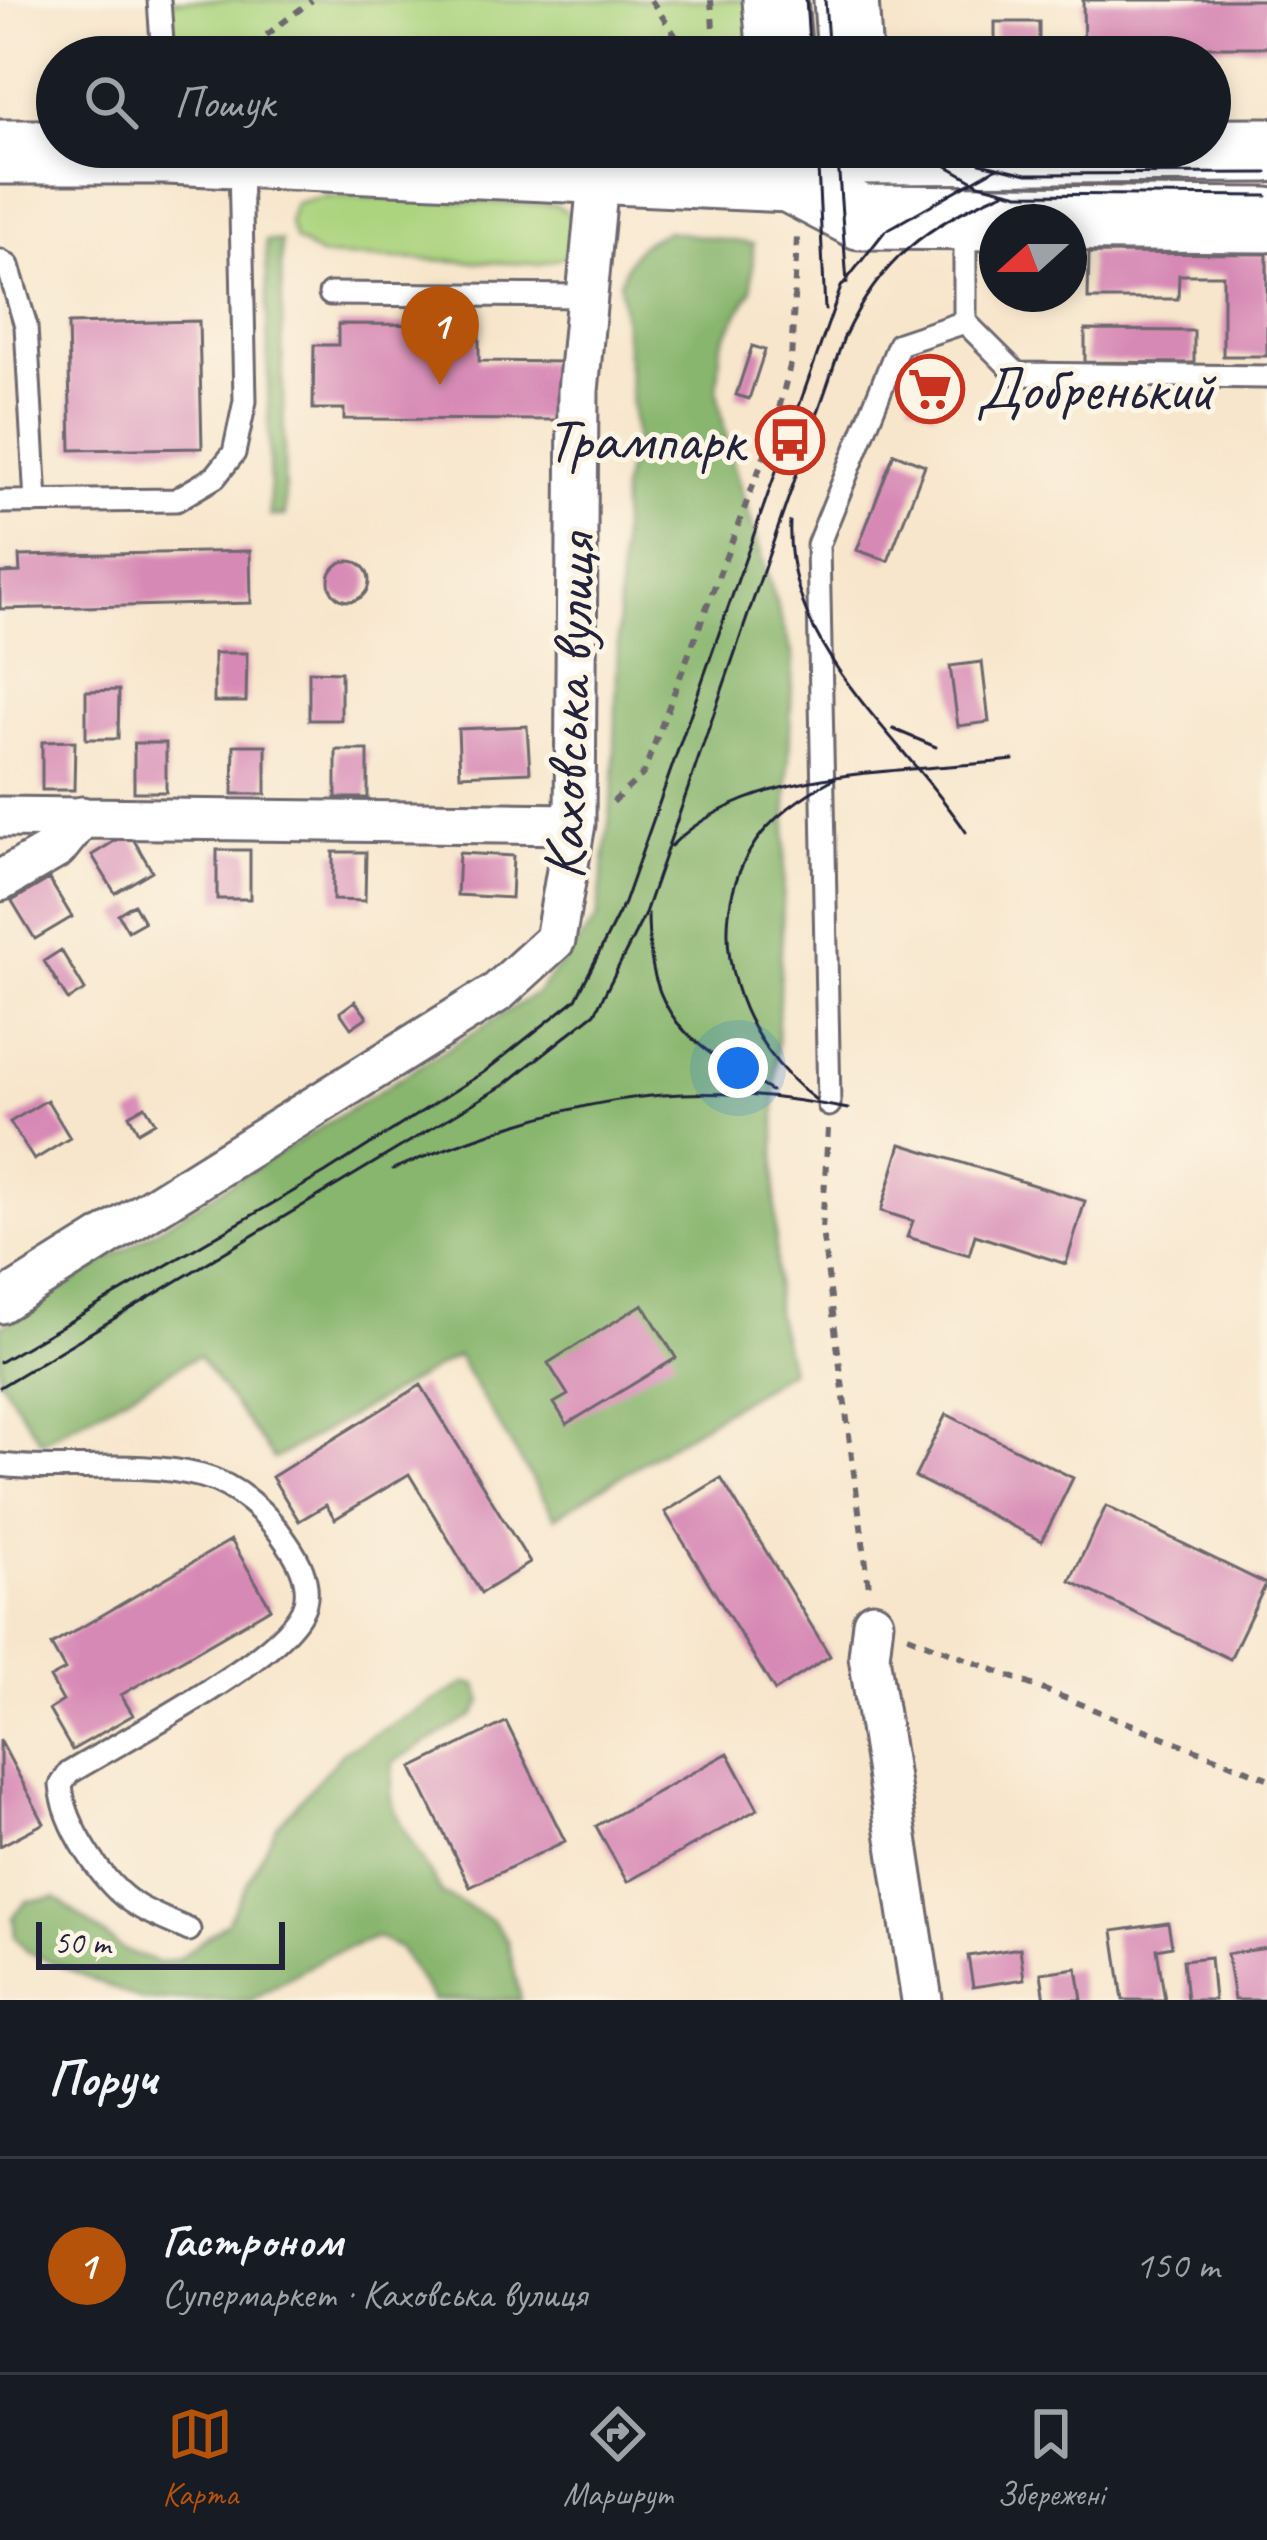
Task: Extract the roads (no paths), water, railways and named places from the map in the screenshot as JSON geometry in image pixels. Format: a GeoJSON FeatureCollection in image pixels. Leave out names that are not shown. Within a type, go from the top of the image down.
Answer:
{"type":"FeatureCollection","features":[{"type":"Feature","properties":{"kind":"main road"},"geometry":{"type":"LineString","coordinates":[[775,0],[778,36]]}},
{"type":"Feature","properties":{"kind":"main road"},"geometry":{"type":"LineString","coordinates":[[846,0],[849,36]]}},
{"type":"Feature","properties":{"kind":"main road"},"geometry":{"type":"LineString","coordinates":[[1231,150],[1267,150]]}},
{"type":"Feature","properties":{"kind":"main road"},"geometry":{"type":"LineString","coordinates":[[0,152],[36,151]]}},
{"type":"Feature","properties":{"kind":"main road"},"geometry":{"type":"LineString","coordinates":[[548,168],[653,168]]}},
{"type":"Feature","properties":{"kind":"main road"},"geometry":{"type":"LineString","coordinates":[[795,168],[860,218],[1267,220]]}},
{"type":"Feature","properties":{"kind":"main road"},"geometry":{"type":"LineString","coordinates":[[859,168],[860,218]]}},
{"type":"Feature","properties":{"kind":"street","name":"Каховська вулиця"},"geometry":{"type":"LineString","coordinates":[[0,1303],[498,992],[556,940],[575,824],[578,391],[599,170]]}},
{"type":"Feature","properties":{"kind":"street"},"geometry":{"type":"LineString","coordinates":[[0,817],[575,824]]}},
{"type":"Feature","properties":{"kind":"street"},"geometry":{"type":"LineString","coordinates":[[0,881],[57,848],[82,817]]}},
{"type":"Feature","properties":{"kind":"street"},"geometry":{"type":"LineString","coordinates":[[873,1622],[869,1656],[922,2000]]}},
{"type":"Feature","properties":{"kind":"lane"},"geometry":{"type":"LineString","coordinates":[[159,0],[162,36]]}},
{"type":"Feature","properties":{"kind":"lane"},"geometry":{"type":"LineString","coordinates":[[0,502],[176,500],[215,477],[234,453],[245,401],[240,168]]}},
{"type":"Feature","properties":{"kind":"lane"},"geometry":{"type":"LineString","coordinates":[[965,219],[964,322],[1017,374],[1267,376]]}},
{"type":"Feature","properties":{"kind":"lane"},"geometry":{"type":"LineString","coordinates":[[0,261],[8,266],[26,326],[36,502]]}},
{"type":"Feature","properties":{"kind":"lane"},"geometry":{"type":"LineString","coordinates":[[329,294],[588,296]]}},
{"type":"Feature","properties":{"kind":"lane"},"geometry":{"type":"LineString","coordinates":[[829,1105],[818,545],[899,344],[964,322]]}},
{"type":"Feature","properties":{"kind":"lane"},"geometry":{"type":"LineString","coordinates":[[0,1465],[135,1468],[208,1477],[229,1486],[263,1514],[303,1574],[304,1606],[271,1650],[69,1773],[61,1785],[75,1826],[115,1886],[134,1904],[189,1930]]}},
{"type":"Feature","properties":{"kind":"tram line"},"geometry":{"type":"LineString","coordinates":[[806,0],[809,36]]}},
{"type":"Feature","properties":{"kind":"tram line"},"geometry":{"type":"LineString","coordinates":[[825,0],[828,36]]}},
{"type":"Feature","properties":{"kind":"tram line"},"geometry":{"type":"LineString","coordinates":[[818,168],[825,310]]}},
{"type":"Feature","properties":{"kind":"tram line"},"geometry":{"type":"LineString","coordinates":[[839,168],[847,283]]}},
{"type":"Feature","properties":{"kind":"tram line"},"geometry":{"type":"LineString","coordinates":[[951,168],[979,184],[1019,194],[1267,196]]}},
{"type":"Feature","properties":{"kind":"tram line"},"geometry":{"type":"LineString","coordinates":[[0,1362],[325,1173],[484,1072],[576,999],[624,903],[841,287],[885,231],[996,168]]}},
{"type":"Feature","properties":{"kind":"tram line"},"geometry":{"type":"LineString","coordinates":[[1001,168],[1027,174],[1267,173]]}},
{"type":"Feature","properties":{"kind":"tram line"},"geometry":{"type":"LineString","coordinates":[[0,1387],[504,1085],[595,1013],[644,916],[844,337],[874,286],[909,248],[952,217],[1004,192]]}},
{"type":"Feature","properties":{"kind":"tram line"},"geometry":{"type":"LineString","coordinates":[[790,522],[793,568],[806,611],[826,650],[966,832]]}},
{"type":"Feature","properties":{"kind":"tram line"},"geometry":{"type":"LineString","coordinates":[[893,729],[936,747]]}},
{"type":"Feature","properties":{"kind":"tram line"},"geometry":{"type":"LineString","coordinates":[[671,846],[705,819],[787,786],[1013,760]]}},
{"type":"Feature","properties":{"kind":"tram line"},"geometry":{"type":"LineString","coordinates":[[816,1100],[767,1049],[749,1018],[729,951],[729,916],[736,882],[759,837],[789,808],[835,778]]}},
{"type":"Feature","properties":{"kind":"tram line"},"geometry":{"type":"LineString","coordinates":[[648,914],[656,979],[678,1024],[716,1057],[771,1091]]}},
{"type":"Feature","properties":{"kind":"tram line"},"geometry":{"type":"LineString","coordinates":[[393,1169],[511,1126],[616,1100],[723,1094],[848,1109]]}},
{"type":"Feature","properties":{"kind":"place","name":"Гастроном"},"geometry":{"type":"Point","coordinates":[440,385]}},
{"type":"Feature","properties":{"kind":"place","name":"Добренький"},"geometry":{"type":"Point","coordinates":[930,389]}},
{"type":"Feature","properties":{"kind":"place","name":"Трампарк"},"geometry":{"type":"Point","coordinates":[790,440]}}]}
